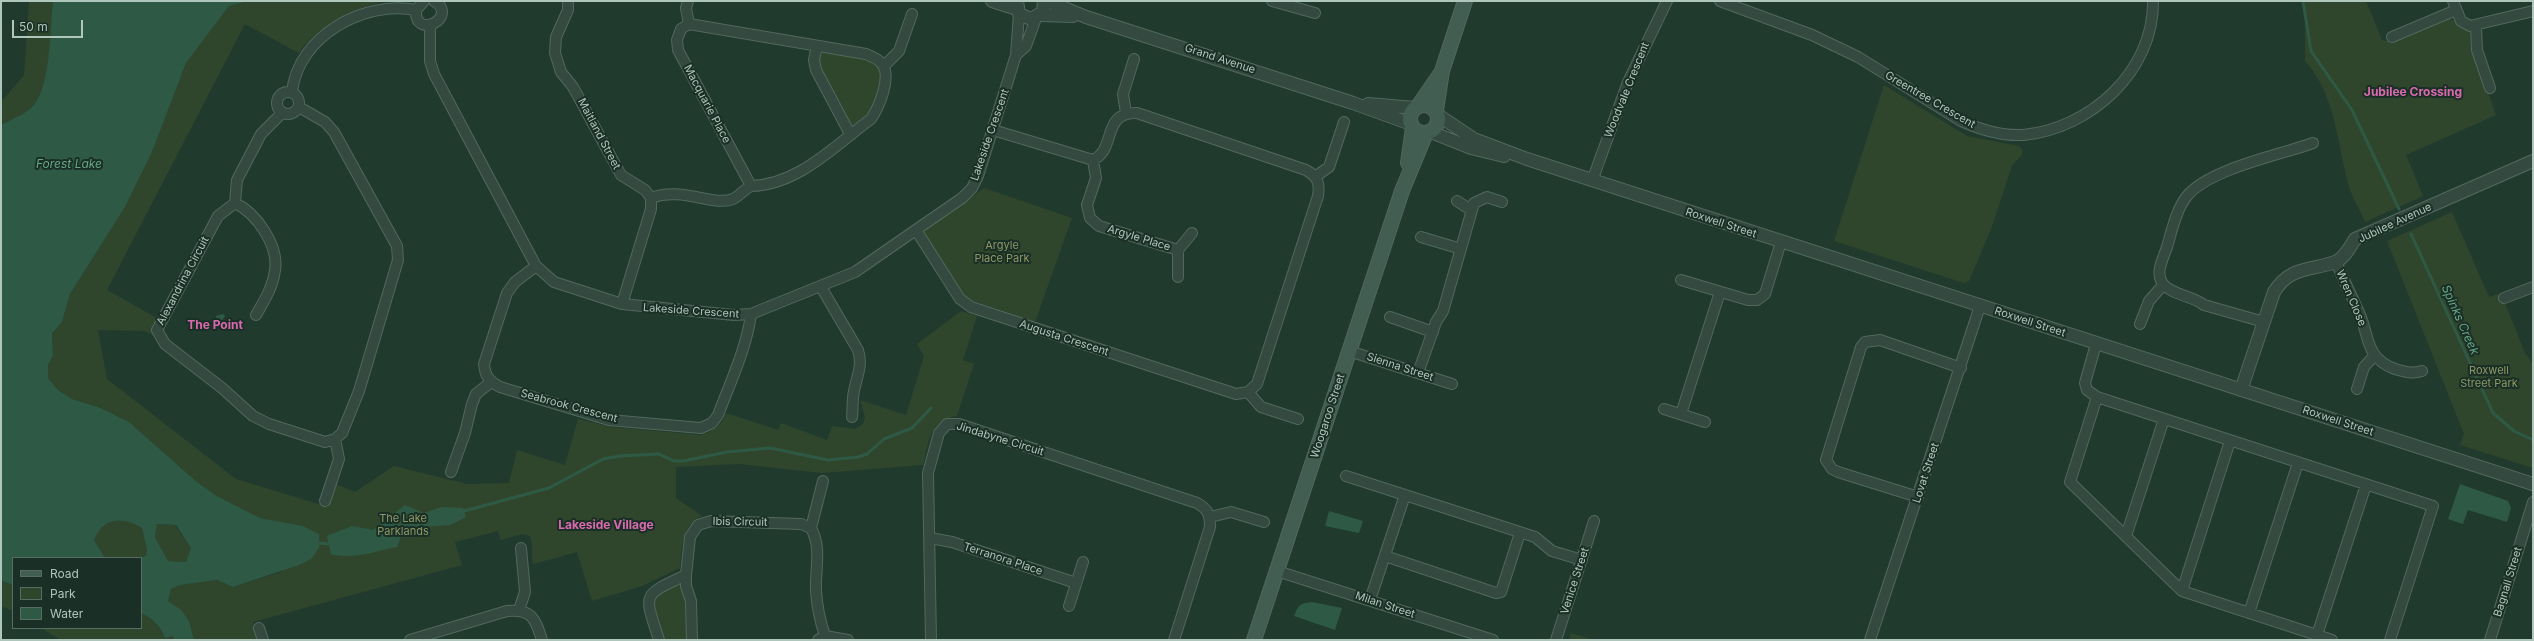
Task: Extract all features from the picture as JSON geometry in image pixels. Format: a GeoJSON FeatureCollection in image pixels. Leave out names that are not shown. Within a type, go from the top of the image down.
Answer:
{"type":"FeatureCollection","features":[{"type":"Feature","properties":{"kind":"main road","name":"Woogaroo Street"},"geometry":{"type":"LineString","coordinates":[[1254,640],[1402,191],[1429,132],[1438,124],[1437,112],[1442,71],[1465,1]]}},
{"type":"Feature","properties":{"kind":"main road","name":"Woogaroo Street"},"geometry":{"type":"LineString","coordinates":[[1402,191],[1412,126],[1410,115],[1442,71]]}},
{"type":"Feature","properties":{"kind":"main road"},"geometry":{"type":"LineString","coordinates":[[1418,106],[1428,105],[1437,112]]}},
{"type":"Feature","properties":{"kind":"main road"},"geometry":{"type":"LineString","coordinates":[[1412,126],[1429,132]]}},
{"type":"Feature","properties":{"kind":"street"},"geometry":{"type":"LineString","coordinates":[[416,10],[424,1]]}},
{"type":"Feature","properties":{"kind":"street","name":"Maitland Street"},"geometry":{"type":"LineString","coordinates":[[568,1],[568,10],[556,37],[555,53],[561,72],[573,86],[621,175],[645,190],[651,198]]}},
{"type":"Feature","properties":{"kind":"street"},"geometry":{"type":"LineString","coordinates":[[622,304],[651,209],[651,198],[674,192],[725,201],[734,198],[751,186],[772,184],[797,175],[871,119],[876,111],[886,79],[884,66],[877,59],[866,54],[689,24],[686,8],[688,1]]}},
{"type":"Feature","properties":{"kind":"street","name":"Grand Avenue"},"geometry":{"type":"LineString","coordinates":[[992,1],[1018,8],[1027,18],[1086,17]]}},
{"type":"Feature","properties":{"kind":"street","name":"Grand Avenue"},"geometry":{"type":"LineString","coordinates":[[1038,17],[1044,8],[1046,1],[1086,17],[1353,102],[1412,126]]}},
{"type":"Feature","properties":{"kind":"street"},"geometry":{"type":"LineString","coordinates":[[1272,1],[1315,12]]}},
{"type":"Feature","properties":{"kind":"street","name":"Woodvale Crescent"},"geometry":{"type":"LineString","coordinates":[[1592,181],[1628,82],[1667,1]]}},
{"type":"Feature","properties":{"kind":"street","name":"Greentree Crescent"},"geometry":{"type":"LineString","coordinates":[[1720,1],[1812,35],[1858,57],[1961,121],[1986,130],[2022,135],[2066,125],[2086,115],[2118,87],[2132,70],[2145,44],[2150,32],[2154,1]]}},
{"type":"Feature","properties":{"kind":"street"},"geometry":{"type":"LineString","coordinates":[[416,10],[419,21],[430,25],[438,22],[441,14],[437,2]]}},
{"type":"Feature","properties":{"kind":"street"},"geometry":{"type":"LineString","coordinates":[[2392,37],[2455,6],[2462,23],[2476,26],[2533,11]]}},
{"type":"Feature","properties":{"kind":"street"},"geometry":{"type":"LineString","coordinates":[[292,92],[295,76],[310,49],[324,36],[356,16],[380,8],[416,10]]}},
{"type":"Feature","properties":{"kind":"street","name":"Lakeside Crescent"},"geometry":{"type":"LineString","coordinates":[[430,25],[430,61],[434,74],[536,266],[554,282],[622,304],[734,315],[751,314],[821,287],[867,265],[972,188],[993,130],[1016,55],[1018,8]]}},
{"type":"Feature","properties":{"kind":"street"},"geometry":{"type":"LineString","coordinates":[[884,66],[899,51],[912,14]]}},
{"type":"Feature","properties":{"kind":"street","name":"Lakeside Crescent"},"geometry":{"type":"LineString","coordinates":[[1016,55],[1026,46],[1038,17]]}},
{"type":"Feature","properties":{"kind":"street","name":"Macquarie Place"},"geometry":{"type":"LineString","coordinates":[[689,24],[681,29],[677,40],[678,50],[751,186]]}},
{"type":"Feature","properties":{"kind":"street"},"geometry":{"type":"LineString","coordinates":[[2476,26],[2477,50],[2490,88]]}},
{"type":"Feature","properties":{"kind":"street"},"geometry":{"type":"LineString","coordinates":[[817,46],[814,60],[816,70],[850,134]]}},
{"type":"Feature","properties":{"kind":"street"},"geometry":{"type":"LineString","coordinates":[[1126,113],[1123,94],[1134,59]]}},
{"type":"Feature","properties":{"kind":"street"},"geometry":{"type":"LineString","coordinates":[[292,92],[298,97],[299,107],[292,114],[282,113],[278,108],[277,100],[284,93],[292,92]]}},
{"type":"Feature","properties":{"kind":"street","name":"Grand Avenue"},"geometry":{"type":"LineString","coordinates":[[1353,102],[1418,106]]}},
{"type":"Feature","properties":{"kind":"street"},"geometry":{"type":"LineString","coordinates":[[299,107],[325,122],[334,132],[397,246],[398,260],[359,391],[342,433],[335,439],[339,459],[326,501]]}},
{"type":"Feature","properties":{"kind":"street","name":"Roxwell Street"},"geometry":{"type":"LineString","coordinates":[[1437,112],[1474,139],[1527,159],[2533,484]]}},
{"type":"Feature","properties":{"kind":"street"},"geometry":{"type":"LineString","coordinates":[[256,315],[269,292],[276,269],[273,253],[257,220],[246,208],[234,203],[237,180],[261,134],[282,113]]}},
{"type":"Feature","properties":{"kind":"street"},"geometry":{"type":"LineString","coordinates":[[993,130],[1093,160],[1099,157],[1105,149],[1116,119],[1126,113],[1137,113],[1306,170],[1316,176],[1319,185],[1318,196],[1257,384],[1248,392],[1261,407],[1298,419]]}},
{"type":"Feature","properties":{"kind":"street"},"geometry":{"type":"LineString","coordinates":[[1316,176],[1329,167],[1344,122]]}},
{"type":"Feature","properties":{"kind":"street","name":"Roxwell Street"},"geometry":{"type":"LineString","coordinates":[[1429,132],[1484,152],[1527,159]]}},
{"type":"Feature","properties":{"kind":"street"},"geometry":{"type":"LineString","coordinates":[[2264,322],[2204,306],[2196,299],[2163,285],[2159,272],[2179,210],[2187,196],[2198,186],[2258,158],[2312,143]]}},
{"type":"Feature","properties":{"kind":"street","name":"Argyle Place"},"geometry":{"type":"LineString","coordinates":[[1093,160],[1096,178],[1087,205],[1090,218],[1099,226],[1178,250]]}},
{"type":"Feature","properties":{"kind":"street","name":"Jubilee Avenue"},"geometry":{"type":"LineString","coordinates":[[2336,262],[2356,239],[2533,161]]}},
{"type":"Feature","properties":{"kind":"street"},"geometry":{"type":"LineString","coordinates":[[1418,373],[1433,332],[1443,311],[1474,203],[1480,198],[1487,197],[1502,202]]}},
{"type":"Feature","properties":{"kind":"street"},"geometry":{"type":"LineString","coordinates":[[1457,201],[1471,210]]}},
{"type":"Feature","properties":{"kind":"street","name":"Alexandrina Circuit"},"geometry":{"type":"LineString","coordinates":[[234,203],[218,216],[159,324],[157,330],[159,337],[253,416],[269,424],[325,442],[335,439]]}},
{"type":"Feature","properties":{"kind":"street","name":"Augusta Crescent"},"geometry":{"type":"LineString","coordinates":[[916,230],[960,300],[971,307],[1236,394],[1248,392]]}},
{"type":"Feature","properties":{"kind":"street","name":"Argyle Place"},"geometry":{"type":"LineString","coordinates":[[1178,277],[1178,250],[1192,233]]}},
{"type":"Feature","properties":{"kind":"street"},"geometry":{"type":"LineString","coordinates":[[1421,237],[1461,249]]}},
{"type":"Feature","properties":{"kind":"street"},"geometry":{"type":"LineString","coordinates":[[1682,280],[1748,300],[1762,298],[1765,294],[1781,242]]}},
{"type":"Feature","properties":{"kind":"street"},"geometry":{"type":"LineString","coordinates":[[2241,390],[2274,292],[2280,282],[2288,276],[2316,265],[2336,262]]}},
{"type":"Feature","properties":{"kind":"street","name":"Wren Close"},"geometry":{"type":"LineString","coordinates":[[2336,262],[2349,295],[2358,310],[2374,356]]}},
{"type":"Feature","properties":{"kind":"street"},"geometry":{"type":"LineString","coordinates":[[451,472],[466,433],[472,404],[476,394],[491,382],[485,374],[484,364],[507,293],[515,282],[536,266]]}},
{"type":"Feature","properties":{"kind":"street"},"geometry":{"type":"LineString","coordinates":[[2140,324],[2149,301],[2163,285]]}},
{"type":"Feature","properties":{"kind":"street"},"geometry":{"type":"LineString","coordinates":[[821,287],[858,350],[861,359],[861,369],[854,391],[852,417]]}},
{"type":"Feature","properties":{"kind":"street"},"geometry":{"type":"LineString","coordinates":[[2504,298],[2533,287]]}},
{"type":"Feature","properties":{"kind":"street"},"geometry":{"type":"LineString","coordinates":[[1681,414],[1720,292]]}},
{"type":"Feature","properties":{"kind":"street","name":"Lovat Street"},"geometry":{"type":"LineString","coordinates":[[1870,640],[1961,368],[1980,306]]}},
{"type":"Feature","properties":{"kind":"street","name":"Seabrook Crescent"},"geometry":{"type":"LineString","coordinates":[[491,382],[609,420],[701,428],[712,423],[718,415],[740,350],[748,336],[751,314]]}},
{"type":"Feature","properties":{"kind":"street"},"geometry":{"type":"LineString","coordinates":[[1390,318],[1433,332]]}},
{"type":"Feature","properties":{"kind":"street"},"geometry":{"type":"LineString","coordinates":[[1918,497],[1838,472],[1832,469],[1826,460],[1861,347],[1865,342],[1880,340],[1961,368]]}},
{"type":"Feature","properties":{"kind":"street"},"geometry":{"type":"LineString","coordinates":[[2096,344],[2085,383],[2087,390],[2097,398],[2433,506],[2390,640]]}},
{"type":"Feature","properties":{"kind":"street","name":"Sienna Street"},"geometry":{"type":"LineString","coordinates":[[1349,351],[1452,384]]}},
{"type":"Feature","properties":{"kind":"street"},"geometry":{"type":"LineString","coordinates":[[2357,389],[2364,367],[2374,356],[2386,366],[2401,371],[2415,374],[2422,371]]}},
{"type":"Feature","properties":{"kind":"street"},"geometry":{"type":"LineString","coordinates":[[2097,398],[2070,482],[2182,591],[2332,640]]}},
{"type":"Feature","properties":{"kind":"street"},"geometry":{"type":"LineString","coordinates":[[1664,409],[1705,422]]}},
{"type":"Feature","properties":{"kind":"street"},"geometry":{"type":"LineString","coordinates":[[2126,536],[2164,419]]}},
{"type":"Feature","properties":{"kind":"street","name":"Jindabyne Circuit"},"geometry":{"type":"LineString","coordinates":[[931,640],[928,473],[939,433],[948,424],[959,424],[1197,503],[1206,508],[1210,518]]}},
{"type":"Feature","properties":{"kind":"street"},"geometry":{"type":"LineString","coordinates":[[2182,591],[2230,441]]}},
{"type":"Feature","properties":{"kind":"street"},"geometry":{"type":"LineString","coordinates":[[2249,613],[2298,463]]}},
{"type":"Feature","properties":{"kind":"street"},"geometry":{"type":"LineString","coordinates":[[1346,476],[1534,537],[1552,551],[1582,560]]}},
{"type":"Feature","properties":{"kind":"street"},"geometry":{"type":"LineString","coordinates":[[824,481],[811,528],[816,537],[818,550],[816,590],[821,638],[848,640]]}},
{"type":"Feature","properties":{"kind":"street"},"geometry":{"type":"LineString","coordinates":[[2317,635],[2366,485]]}},
{"type":"Feature","properties":{"kind":"street"},"geometry":{"type":"LineString","coordinates":[[1370,600],[1405,495]]}},
{"type":"Feature","properties":{"kind":"street","name":"Bagnall Street"},"geometry":{"type":"LineString","coordinates":[[2490,640],[2533,502]]}},
{"type":"Feature","properties":{"kind":"street"},"geometry":{"type":"LineString","coordinates":[[1174,640],[1210,527],[1210,518],[1231,512],[1264,522]]}},
{"type":"Feature","properties":{"kind":"street","name":"Ibis Circuit"},"geometry":{"type":"LineString","coordinates":[[692,640],[691,601],[686,586],[686,575],[690,537],[698,525],[711,521],[802,524],[811,528]]}},
{"type":"Feature","properties":{"kind":"street","name":"Venice Street"},"geometry":{"type":"LineString","coordinates":[[1556,640],[1594,521]]}},
{"type":"Feature","properties":{"kind":"street"},"geometry":{"type":"LineString","coordinates":[[1385,556],[1496,593],[1501,592],[1520,533]]}},
{"type":"Feature","properties":{"kind":"street","name":"Terranora Place"},"geometry":{"type":"LineString","coordinates":[[930,538],[952,542],[1076,583]]}},
{"type":"Feature","properties":{"kind":"street"},"geometry":{"type":"LineString","coordinates":[[519,610],[524,592],[521,548]]}},
{"type":"Feature","properties":{"kind":"street"},"geometry":{"type":"LineString","coordinates":[[1068,606],[1083,562]]}},
{"type":"Feature","properties":{"kind":"street","name":"Milan Street"},"geometry":{"type":"LineString","coordinates":[[1277,571],[1370,600],[1476,637],[1493,640]]}},
{"type":"Feature","properties":{"kind":"street"},"geometry":{"type":"LineString","coordinates":[[659,640],[649,608],[649,599],[654,590],[686,575]]}},
{"type":"Feature","properties":{"kind":"street"},"geometry":{"type":"LineString","coordinates":[[410,640],[507,611],[519,610],[529,614],[536,621],[542,640]]}},
{"type":"Feature","properties":{"kind":"street"},"geometry":{"type":"LineString","coordinates":[[259,628],[263,640]]}},
{"type":"Feature","properties":{"kind":"green space"},"geometry":{"type":"Polygon","coordinates":[[[29,1],[53,1],[49,58],[43,88],[38,100],[28,111],[1,125],[1,99],[3,100],[24,75],[29,1]]]}},
{"type":"Feature","properties":{"kind":"green space","name":"The Lake Parklands"},"geometry":{"type":"Polygon","coordinates":[[[249,1],[387,1],[369,5],[335,21],[314,36],[299,53],[245,24],[107,290],[157,318],[155,336],[145,331],[98,330],[107,379],[236,479],[328,507],[336,484],[355,492],[394,466],[467,484],[509,483],[517,450],[565,465],[578,419],[611,427],[701,435],[719,425],[726,413],[778,430],[781,423],[827,440],[832,426],[855,429],[863,424],[865,417],[860,400],[906,415],[924,356],[917,344],[961,311],[977,316],[963,360],[974,364],[957,416],[940,422],[935,427],[929,440],[923,465],[822,473],[739,464],[676,467],[676,498],[702,516],[695,520],[686,531],[682,545],[680,568],[642,586],[592,601],[577,552],[533,564],[532,543],[530,536],[522,534],[501,540],[498,531],[455,542],[462,565],[253,622],[258,640],[194,640],[189,621],[168,601],[171,589],[180,585],[217,580],[233,587],[281,572],[319,534],[303,526],[260,518],[217,496],[197,482],[129,422],[101,408],[72,399],[58,390],[48,378],[48,365],[53,355],[52,335],[62,322],[70,294],[125,207],[152,152],[186,63],[229,6],[249,1]]]}},
{"type":"Feature","properties":{"kind":"green space","name":"The Lake Parklands"},"geometry":{"type":"Polygon","coordinates":[[[387,1],[408,1],[401,2],[387,1]]]}},
{"type":"Feature","properties":{"kind":"green space"},"geometry":{"type":"Polygon","coordinates":[[[2305,1],[2366,1],[2382,40],[2392,41],[2401,39],[2410,36],[2434,23],[2452,19],[2471,32],[2473,49],[2496,115],[2406,155],[2423,196],[2365,222],[2349,188],[2334,119],[2329,103],[2315,74],[2305,61],[2305,1]]]}},
{"type":"Feature","properties":{"kind":"green space"},"geometry":{"type":"Polygon","coordinates":[[[817,46],[866,54],[884,66],[876,111],[850,134],[816,70],[817,46]]]}},
{"type":"Feature","properties":{"kind":"green space"},"geometry":{"type":"Polygon","coordinates":[[[1884,85],[1967,136],[2019,146],[2022,149],[2022,155],[2012,165],[1993,224],[1969,281],[1964,283],[1834,241],[1884,85]]]}},
{"type":"Feature","properties":{"kind":"green space","name":"Argyle Place Park"},"geometry":{"type":"Polygon","coordinates":[[[984,188],[1072,218],[1035,322],[967,299],[923,232],[984,188]]]}},
{"type":"Feature","properties":{"kind":"green space","name":"Roxwell Street Park"},"geometry":{"type":"Polygon","coordinates":[[[2452,212],[2489,297],[2501,293],[2525,353],[2533,364],[2533,468],[2460,445],[2464,434],[2387,241],[2452,212]]]}},
{"type":"Feature","properties":{"kind":"green space"},"geometry":{"type":"Polygon","coordinates":[[[114,520],[132,521],[142,528],[147,550],[146,555],[142,557],[104,557],[94,540],[98,529],[114,520]]]}},
{"type":"Feature","properties":{"kind":"green space"},"geometry":{"type":"Polygon","coordinates":[[[157,524],[175,525],[191,548],[186,562],[168,561],[155,537],[157,524]]]}},
{"type":"Feature","properties":{"kind":"green space"},"geometry":{"type":"Polygon","coordinates":[[[686,575],[692,640],[659,640],[649,599],[686,575]]]}},
{"type":"Feature","properties":{"kind":"green space"},"geometry":{"type":"Polygon","coordinates":[[[1,582],[12,585],[12,611],[1,606],[1,582]]]}},
{"type":"Feature","properties":{"kind":"green space"},"geometry":{"type":"Polygon","coordinates":[[[142,614],[156,623],[161,629],[165,638],[174,636],[175,640],[61,640],[43,629],[142,629],[142,614]]]}},
{"type":"Feature","properties":{"kind":"green space"},"geometry":{"type":"Polygon","coordinates":[[[1571,633],[1595,640],[1569,640],[1571,633]]]}},
{"type":"Feature","properties":{"kind":"water","name":"Forest Lake"},"geometry":{"type":"Polygon","coordinates":[[[53,1],[249,1],[229,6],[186,63],[152,152],[125,207],[70,294],[62,322],[52,334],[53,355],[48,365],[48,378],[58,390],[72,399],[101,408],[129,422],[197,482],[217,496],[260,518],[303,526],[319,534],[319,548],[311,559],[299,565],[233,587],[217,580],[180,585],[171,589],[168,601],[181,610],[189,621],[194,640],[175,640],[173,636],[165,638],[161,629],[156,623],[142,614],[142,557],[146,555],[147,550],[142,528],[135,524],[121,520],[114,521],[108,523],[98,532],[94,540],[104,557],[12,557],[12,585],[1,581],[1,125],[28,111],[38,100],[46,74],[53,1]],[[157,524],[155,537],[168,561],[186,562],[191,548],[176,525],[157,524]]]}},
{"type":"Feature","properties":{"kind":"water"},"geometry":{"type":"Polygon","coordinates":[[[223,314],[225,316],[216,330],[216,316],[223,314]]]}},
{"type":"Feature","properties":{"kind":"water"},"geometry":{"type":"Polygon","coordinates":[[[2460,484],[2508,501],[2511,508],[2507,522],[2468,510],[2463,524],[2448,519],[2460,484]]]}},
{"type":"Feature","properties":{"kind":"water"},"geometry":{"type":"Polygon","coordinates":[[[405,505],[424,513],[442,507],[463,508],[466,517],[450,525],[422,527],[402,534],[397,547],[348,556],[331,554],[327,536],[352,526],[373,530],[405,505]]]}},
{"type":"Feature","properties":{"kind":"water"},"geometry":{"type":"Polygon","coordinates":[[[1329,511],[1363,521],[1359,533],[1325,526],[1329,511]]]}},
{"type":"Feature","properties":{"kind":"water"},"geometry":{"type":"Polygon","coordinates":[[[1312,602],[1342,608],[1335,630],[1294,616],[1300,605],[1312,602]]]}},
{"type":"Feature","properties":{"kind":"waterway","name":"Spinks Creek"},"geometry":{"type":"LineString","coordinates":[[2303,1],[2311,51],[2352,110],[2399,209]]}},
{"type":"Feature","properties":{"kind":"waterway","name":"Spinks Creek"},"geometry":{"type":"LineString","coordinates":[[2411,234],[2493,413],[2514,431],[2533,440]]}},
{"type":"Feature","properties":{"kind":"waterway"},"geometry":{"type":"LineString","coordinates":[[464,511],[549,488],[603,459],[620,456],[659,454],[674,461],[683,461],[727,452],[770,448],[828,460],[858,457],[867,454],[884,439],[912,428],[931,408]]}},
{"type":"Feature","properties":{"kind":"waterway"},"geometry":{"type":"LineString","coordinates":[[319,543],[329,544]]}},
{"type":"Feature","properties":{"kind":"district","name":"Jubilee Crossing"},"geometry":{"type":"Point","coordinates":[2413,92]}},
{"type":"Feature","properties":{"kind":"district","name":"The Point"},"geometry":{"type":"Point","coordinates":[215,325]}},
{"type":"Feature","properties":{"kind":"district","name":"Lakeside Village"},"geometry":{"type":"Point","coordinates":[606,525]}}]}
